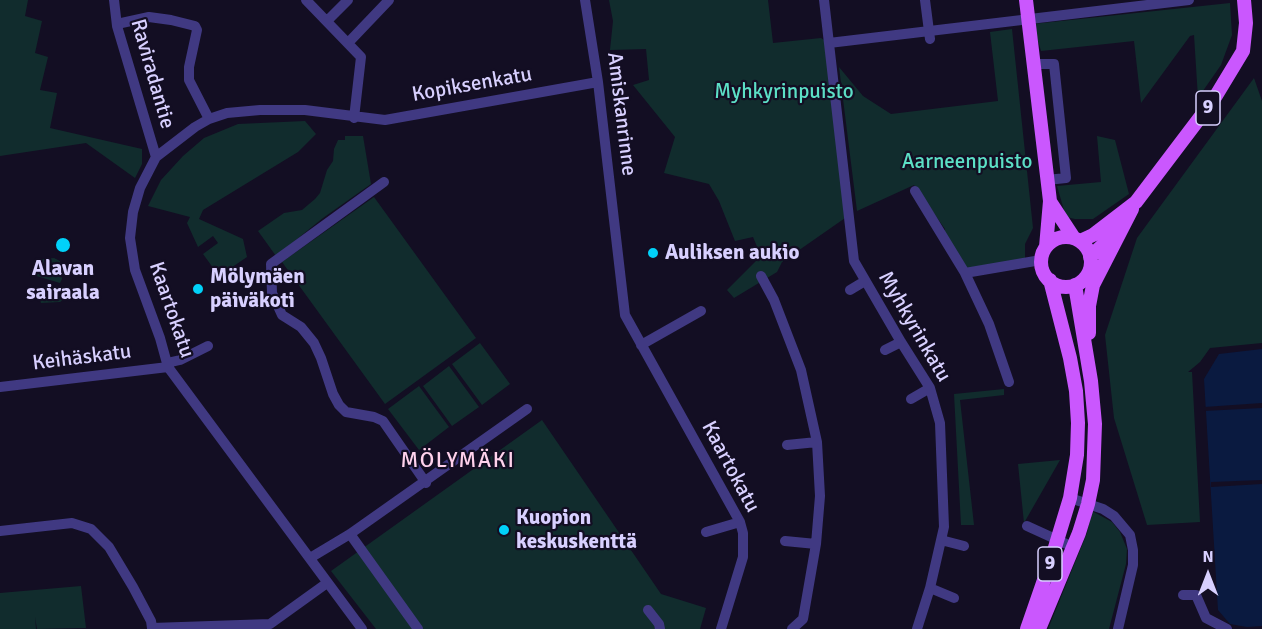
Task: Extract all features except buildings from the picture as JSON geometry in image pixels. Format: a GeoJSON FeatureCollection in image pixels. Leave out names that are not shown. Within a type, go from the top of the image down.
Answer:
{"type":"FeatureCollection","features":[{"type":"Feature","properties":{"kind":"main road"},"geometry":{"type":"LineString","coordinates":[[1026,0],[1050,201],[1050,220],[1044,254]]}},
{"type":"Feature","properties":{"kind":"main road","name":"9"},"geometry":{"type":"LineString","coordinates":[[1089,368],[1089,306],[1097,277],[1136,202],[1214,99],[1238,63],[1245,39],[1244,0]]}},
{"type":"Feature","properties":{"kind":"main road"},"geometry":{"type":"LineString","coordinates":[[1050,201],[1077,240],[1087,249],[1090,257]]}},
{"type":"Feature","properties":{"kind":"main road","name":"9"},"geometry":{"type":"LineString","coordinates":[[1027,629],[1058,540],[1070,498],[1077,455],[1076,391],[1050,280],[1043,270],[1044,254],[1061,238],[1077,240],[1094,235],[1136,202]]}},
{"type":"Feature","properties":{"kind":"main road","name":"9"},"geometry":{"type":"LineString","coordinates":[[1039,629],[1088,504],[1095,455],[1095,424],[1089,368],[1075,285],[1088,273],[1090,257],[1122,228]]}},
{"type":"Feature","properties":{"kind":"main road"},"geometry":{"type":"LineString","coordinates":[[1050,280],[1059,286],[1075,285]]}},
{"type":"Feature","properties":{"kind":"street","name":"Raviradantie"},"geometry":{"type":"LineString","coordinates":[[114,0],[117,24],[156,157]]}},
{"type":"Feature","properties":{"kind":"street"},"geometry":{"type":"LineString","coordinates":[[306,0],[361,57],[354,118]]}},
{"type":"Feature","properties":{"kind":"street"},"geometry":{"type":"LineString","coordinates":[[327,21],[348,0]]}},
{"type":"Feature","properties":{"kind":"street"},"geometry":{"type":"LineString","coordinates":[[348,43],[388,0]]}},
{"type":"Feature","properties":{"kind":"street","name":"Amiskanrinne"},"geometry":{"type":"LineString","coordinates":[[585,0],[598,82],[625,315],[634,333]]}},
{"type":"Feature","properties":{"kind":"street","name":"Myhkyrinkatu"},"geometry":{"type":"LineString","coordinates":[[824,0],[854,261],[930,388],[940,423],[944,527],[930,588],[917,629]]}},
{"type":"Feature","properties":{"kind":"street"},"geometry":{"type":"LineString","coordinates":[[925,0],[929,35]]}},
{"type":"Feature","properties":{"kind":"street"},"geometry":{"type":"LineString","coordinates":[[829,43],[929,35],[1190,0]]}},
{"type":"Feature","properties":{"kind":"street"},"geometry":{"type":"LineString","coordinates":[[117,24],[149,17],[181,21],[195,26],[189,80],[209,119]]}},
{"type":"Feature","properties":{"kind":"street"},"geometry":{"type":"LineString","coordinates":[[1034,64],[1054,64],[1066,178],[1047,180]]}},
{"type":"Feature","properties":{"kind":"street","name":"Kopiksenkatu"},"geometry":{"type":"LineString","coordinates":[[354,118],[385,120],[598,82]]}},
{"type":"Feature","properties":{"kind":"street","name":"Kaartokatu"},"geometry":{"type":"LineString","coordinates":[[354,118],[321,112],[279,109],[226,113],[209,119],[156,157],[140,188],[133,213],[130,238],[135,270],[160,338],[167,365],[362,629]]}},
{"type":"Feature","properties":{"kind":"street"},"geometry":{"type":"LineString","coordinates":[[384,182],[271,264],[272,293],[282,315],[301,327],[314,343],[339,405],[346,412],[383,421],[426,483]]}},
{"type":"Feature","properties":{"kind":"street"},"geometry":{"type":"LineString","coordinates":[[915,191],[965,273],[989,324],[1009,382]]}},
{"type":"Feature","properties":{"kind":"street"},"geometry":{"type":"LineString","coordinates":[[965,273],[1044,254]]}},
{"type":"Feature","properties":{"kind":"street"},"geometry":{"type":"LineString","coordinates":[[761,276],[774,300],[801,370],[817,442],[820,496],[816,544],[803,619],[792,629]]}},
{"type":"Feature","properties":{"kind":"street"},"geometry":{"type":"LineString","coordinates":[[850,290],[865,281]]}},
{"type":"Feature","properties":{"kind":"street"},"geometry":{"type":"LineString","coordinates":[[641,345],[701,311]]}},
{"type":"Feature","properties":{"kind":"street","name":"Kaartokatu"},"geometry":{"type":"LineString","coordinates":[[634,333],[740,525],[744,543],[743,557],[721,629]]}},
{"type":"Feature","properties":{"kind":"street"},"geometry":{"type":"LineString","coordinates":[[885,350],[901,342]]}},
{"type":"Feature","properties":{"kind":"street","name":"Keihäskatu"},"geometry":{"type":"LineString","coordinates":[[0,387],[167,365],[208,346]]}},
{"type":"Feature","properties":{"kind":"street"},"geometry":{"type":"LineString","coordinates":[[911,399],[930,388]]}},
{"type":"Feature","properties":{"kind":"street"},"geometry":{"type":"LineString","coordinates":[[310,558],[426,483],[527,409]]}},
{"type":"Feature","properties":{"kind":"street"},"geometry":{"type":"LineString","coordinates":[[787,445],[817,442]]}},
{"type":"Feature","properties":{"kind":"street"},"geometry":{"type":"LineString","coordinates":[[1070,498],[1103,509],[1118,520],[1130,535],[1133,565],[1118,629]]}},
{"type":"Feature","properties":{"kind":"street"},"geometry":{"type":"LineString","coordinates":[[0,531],[72,523],[91,529],[109,546],[152,621],[152,629],[271,626],[327,583]]}},
{"type":"Feature","properties":{"kind":"street"},"geometry":{"type":"LineString","coordinates":[[707,534],[740,525]]}},
{"type":"Feature","properties":{"kind":"street"},"geometry":{"type":"LineString","coordinates":[[1027,526],[1073,547]]}},
{"type":"Feature","properties":{"kind":"street"},"geometry":{"type":"LineString","coordinates":[[350,534],[418,629]]}},
{"type":"Feature","properties":{"kind":"street"},"geometry":{"type":"LineString","coordinates":[[941,540],[964,546]]}},
{"type":"Feature","properties":{"kind":"street"},"geometry":{"type":"LineString","coordinates":[[785,541],[816,544]]}},
{"type":"Feature","properties":{"kind":"street"},"geometry":{"type":"LineString","coordinates":[[930,588],[954,598]]}},
{"type":"Feature","properties":{"kind":"street"},"geometry":{"type":"LineString","coordinates":[[1183,595],[1196,595],[1206,618],[1227,629]]}},
{"type":"Feature","properties":{"kind":"street"},"geometry":{"type":"LineString","coordinates":[[648,610],[659,624],[660,629]]}},
{"type":"Feature","properties":{"kind":"green space"},"geometry":{"type":"Polygon","coordinates":[[[0,0],[28,0],[25,16],[42,21],[35,53],[48,57],[40,90],[57,93],[50,128],[142,149],[142,164],[135,178],[86,143],[0,156],[0,0]]]}},
{"type":"Feature","properties":{"kind":"green space","name":"Myhkyrinpuisto"},"geometry":{"type":"Polygon","coordinates":[[[609,0],[768,0],[773,43],[821,38],[829,43],[848,216],[782,262],[777,272],[734,298],[727,290],[761,256],[753,237],[735,241],[719,201],[709,184],[664,173],[675,137],[633,85],[649,80],[646,49],[610,50],[613,21],[609,0]]]}},
{"type":"Feature","properties":{"kind":"green space"},"geometry":{"type":"Polygon","coordinates":[[[1230,3],[1232,35],[1221,65],[1198,98],[1194,35],[1190,36],[1141,103],[1134,41],[1041,51],[1033,24],[1230,3]]]}},
{"type":"Feature","properties":{"kind":"green space","name":"Aarneenpuisto"},"geometry":{"type":"Polygon","coordinates":[[[1012,29],[1033,228],[1025,244],[1025,263],[965,273],[944,237],[945,229],[914,185],[857,211],[839,67],[863,96],[891,114],[998,101],[990,32],[1012,29]]]}},
{"type":"Feature","properties":{"kind":"green space"},"geometry":{"type":"Polygon","coordinates":[[[1254,78],[1262,101],[1262,343],[1210,348],[1200,362],[1188,372],[1192,372],[1200,522],[1147,525],[1114,418],[1105,335],[1137,238],[1254,78]]]}},
{"type":"Feature","properties":{"kind":"green space"},"geometry":{"type":"Polygon","coordinates":[[[305,121],[316,134],[298,152],[203,210],[199,219],[243,239],[247,257],[219,276],[203,254],[218,243],[213,236],[198,247],[187,223],[190,217],[148,206],[161,180],[204,138],[238,124],[305,121]]]}},
{"type":"Feature","properties":{"kind":"green space"},"geometry":{"type":"Polygon","coordinates":[[[345,136],[363,136],[371,184],[323,218],[276,256],[258,231],[284,213],[302,210],[315,199],[320,193],[327,170],[333,161],[334,149],[338,140],[345,140],[345,136]]]}},
{"type":"Feature","properties":{"kind":"green space"},"geometry":{"type":"Polygon","coordinates":[[[1097,136],[1115,140],[1129,194],[1093,219],[1066,217],[1057,186],[1101,182],[1097,136]]]}},
{"type":"Feature","properties":{"kind":"green space"},"geometry":{"type":"Polygon","coordinates":[[[374,197],[476,338],[385,404],[282,262],[374,197]]]}},
{"type":"Feature","properties":{"kind":"green space"},"geometry":{"type":"Polygon","coordinates":[[[54,258],[60,261],[62,279],[60,283],[33,275],[34,260],[54,258]]]}},
{"type":"Feature","properties":{"kind":"green space"},"geometry":{"type":"Polygon","coordinates":[[[39,288],[61,296],[63,300],[41,303],[37,291],[39,288]]]}},
{"type":"Feature","properties":{"kind":"green space"},"geometry":{"type":"Polygon","coordinates":[[[480,343],[510,384],[482,405],[452,364],[480,343]]]}},
{"type":"Feature","properties":{"kind":"green space"},"geometry":{"type":"Polygon","coordinates":[[[449,366],[479,407],[452,426],[423,386],[449,366]]]}},
{"type":"Feature","properties":{"kind":"green space"},"geometry":{"type":"Polygon","coordinates":[[[419,386],[449,427],[419,450],[388,409],[419,386]]]}},
{"type":"Feature","properties":{"kind":"green space"},"geometry":{"type":"Polygon","coordinates":[[[1004,389],[1004,395],[960,400],[974,525],[961,525],[954,394],[1004,389]]]}},
{"type":"Feature","properties":{"kind":"green space","name":"Kuopion keskuskenttä"},"geometry":{"type":"Polygon","coordinates":[[[542,420],[661,594],[706,608],[700,629],[376,629],[331,571],[542,420]]]}},
{"type":"Feature","properties":{"kind":"green space"},"geometry":{"type":"Polygon","coordinates":[[[1060,460],[1024,523],[1018,464],[1060,460]]]}},
{"type":"Feature","properties":{"kind":"green space"},"geometry":{"type":"Polygon","coordinates":[[[1092,511],[1112,522],[1120,532],[1127,549],[1126,564],[1109,629],[1048,629],[1087,533],[1092,511]]]}},
{"type":"Feature","properties":{"kind":"green space"},"geometry":{"type":"Polygon","coordinates":[[[81,586],[86,628],[37,629],[35,617],[36,629],[0,629],[0,593],[81,586]]]}},
{"type":"Feature","properties":{"kind":"water"},"geometry":{"type":"Polygon","coordinates":[[[1262,349],[1262,626],[1247,627],[1230,624],[1218,610],[1204,379],[1219,354],[1262,349]]]}},
{"type":"Feature","properties":{"kind":"pier"},"geometry":{"type":"Polygon","coordinates":[[[1262,403],[1262,408],[1204,411],[1204,407],[1262,403]]]}},
{"type":"Feature","properties":{"kind":"pier"},"geometry":{"type":"Polygon","coordinates":[[[1262,480],[1262,484],[1211,487],[1211,482],[1262,480]]]}},
{"type":"Feature","properties":{"kind":"place","name":"Alavan sairaala"},"geometry":{"type":"Point","coordinates":[63,245]}},
{"type":"Feature","properties":{"kind":"place","name":"Auliksen aukio"},"geometry":{"type":"Point","coordinates":[653,253]}},
{"type":"Feature","properties":{"kind":"place","name":"Mölymäen päiväkoti"},"geometry":{"type":"Point","coordinates":[198,289]}},
{"type":"Feature","properties":{"kind":"place","name":"Kuopion keskuskenttä"},"geometry":{"type":"Point","coordinates":[504,530]}},
{"type":"Feature","properties":{"kind":"district","name":"MÖLYMÄKI"},"geometry":{"type":"Point","coordinates":[458,461]}}]}
